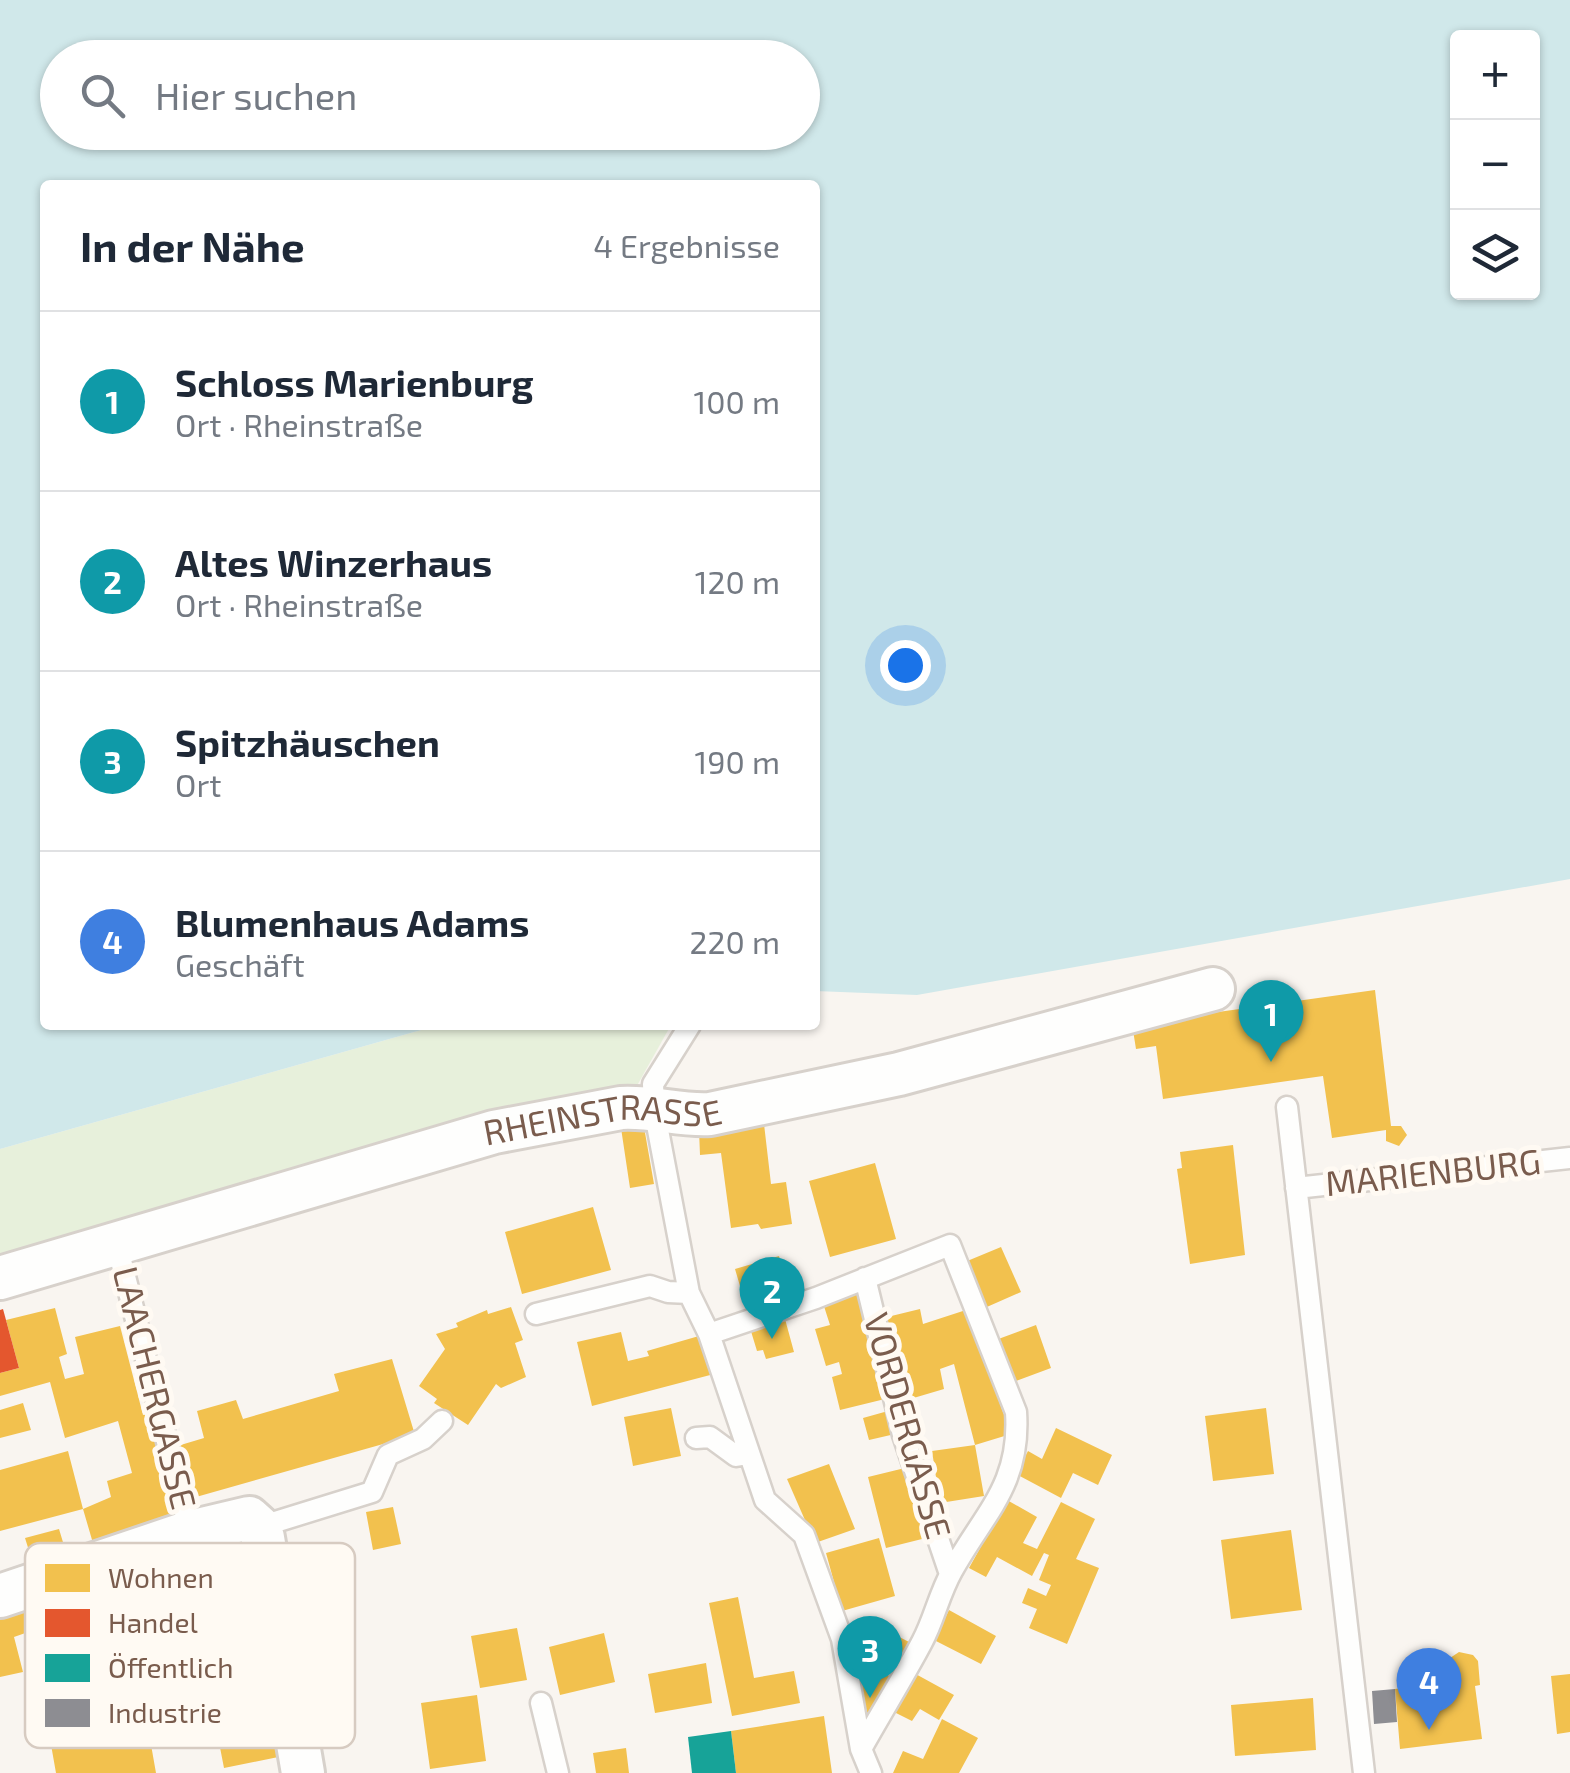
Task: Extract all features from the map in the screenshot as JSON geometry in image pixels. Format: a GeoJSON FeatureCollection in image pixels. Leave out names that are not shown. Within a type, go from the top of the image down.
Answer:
{"type":"FeatureCollection","features":[{"type":"Feature","properties":{"kind":"street","name":"RHEINSTRASSE"},"geometry":{"type":"LineString","coordinates":[[0,1278],[494,1132],[590,1112],[637,1107],[692,1116],[710,1114],[899,1074],[1213,989]]}},
{"type":"Feature","properties":{"kind":"street"},"geometry":{"type":"LineString","coordinates":[[157,1543],[237,1518],[249,1518],[259,1527],[262,1543]]}},
{"type":"Feature","properties":{"kind":"street"},"geometry":{"type":"LineString","coordinates":[[0,1596],[25,1588]]}},
{"type":"Feature","properties":{"kind":"street"},"geometry":{"type":"LineString","coordinates":[[299,1748],[303,1773]]}},
{"type":"Feature","properties":{"kind":"lane"},"geometry":{"type":"LineString","coordinates":[[687,1030],[654,1084],[654,1109],[689,1293],[708,1334],[765,1500],[804,1536],[842,1638],[861,1749],[870,1773]]}},
{"type":"Feature","properties":{"kind":"lane"},"geometry":{"type":"LineString","coordinates":[[1288,1106],[1364,1773]]}},
{"type":"Feature","properties":{"kind":"lane","name":"MARIENBURG"},"geometry":{"type":"LineString","coordinates":[[1296,1188],[1570,1158]]}},
{"type":"Feature","properties":{"kind":"lane","name":"LAACHERGASSE"},"geometry":{"type":"LineString","coordinates":[[117,1244],[190,1532]]}},
{"type":"Feature","properties":{"kind":"lane","name":"VORDERGASSE"},"geometry":{"type":"LineString","coordinates":[[861,1749],[923,1639],[950,1574],[1014,1466],[1018,1440],[1016,1412],[950,1245],[865,1278],[903,1435],[950,1574]]}},
{"type":"Feature","properties":{"kind":"lane"},"geometry":{"type":"LineString","coordinates":[[708,1334],[865,1278]]}},
{"type":"Feature","properties":{"kind":"lane"},"geometry":{"type":"LineString","coordinates":[[536,1314],[650,1286],[689,1293]]}},
{"type":"Feature","properties":{"kind":"lane"},"geometry":{"type":"LineString","coordinates":[[259,1527],[372,1492],[388,1455],[423,1439],[442,1421]]}},
{"type":"Feature","properties":{"kind":"lane"},"geometry":{"type":"LineString","coordinates":[[696,1438],[710,1438],[736,1456],[748,1454]]}},
{"type":"Feature","properties":{"kind":"lane"},"geometry":{"type":"LineString","coordinates":[[541,1703],[558,1773]]}},
{"type":"Feature","properties":{"kind":"green space"},"geometry":{"type":"Polygon","coordinates":[[[421,1030],[668,1030],[634,1091],[0,1265],[0,1149],[421,1030]]]}},
{"type":"Feature","properties":{"kind":"water"},"geometry":{"type":"Polygon","coordinates":[[[0,0],[1570,0],[1570,879],[917,995],[820,991],[820,180],[40,180],[40,1030],[421,1030],[0,1149],[0,0]]]}},
{"type":"Feature","properties":{"kind":"building: Wohnen"},"geometry":{"type":"Polygon","coordinates":[[[1375,990],[1391,1126],[1401,1126],[1407,1135],[1399,1146],[1386,1141],[1386,1130],[1332,1138],[1323,1076],[1163,1099],[1156,1046],[1136,1049],[1132,1024],[1375,990]]]}},
{"type":"Feature","properties":{"kind":"building: Wohnen"},"geometry":{"type":"Polygon","coordinates":[[[764,1124],[771,1184],[786,1182],[792,1224],[731,1228],[721,1153],[700,1155],[699,1130],[764,1124]]]}},
{"type":"Feature","properties":{"kind":"building: Wohnen"},"geometry":{"type":"Polygon","coordinates":[[[644,1127],[654,1184],[630,1188],[621,1128],[644,1127]]]}},
{"type":"Feature","properties":{"kind":"building: Wohnen"},"geometry":{"type":"Polygon","coordinates":[[[1233,1145],[1245,1255],[1190,1264],[1177,1169],[1182,1168],[1180,1152],[1233,1145]]]}},
{"type":"Feature","properties":{"kind":"building: Wohnen"},"geometry":{"type":"Polygon","coordinates":[[[875,1163],[896,1239],[830,1257],[809,1181],[875,1163]]]}},
{"type":"Feature","properties":{"kind":"building: Wohnen"},"geometry":{"type":"Polygon","coordinates":[[[593,1207],[611,1270],[522,1294],[505,1232],[593,1207]]]}},
{"type":"Feature","properties":{"kind":"building: Wohnen"},"geometry":{"type":"Polygon","coordinates":[[[1001,1247],[1021,1292],[980,1310],[960,1264],[1001,1247]]]}},
{"type":"Feature","properties":{"kind":"building: Wohnen"},"geometry":{"type":"Polygon","coordinates":[[[779,1256],[791,1297],[747,1310],[735,1269],[779,1256]]]}},
{"type":"Feature","properties":{"kind":"building: Wohnen"},"geometry":{"type":"Polygon","coordinates":[[[858,1290],[885,1399],[840,1410],[832,1377],[842,1374],[839,1362],[826,1366],[815,1329],[830,1325],[822,1300],[858,1290]]]}},
{"type":"Feature","properties":{"kind":"building: Wohnen"},"geometry":{"type":"Polygon","coordinates":[[[511,1307],[523,1340],[515,1343],[526,1377],[501,1388],[496,1384],[468,1425],[434,1403],[437,1399],[419,1386],[445,1349],[436,1334],[458,1327],[456,1323],[487,1310],[488,1314],[511,1307]]]}},
{"type":"Feature","properties":{"kind":"building: Wohnen"},"geometry":{"type":"Polygon","coordinates":[[[55,1308],[67,1354],[59,1357],[65,1379],[84,1374],[75,1337],[120,1326],[143,1415],[151,1413],[178,1507],[169,1526],[117,1543],[93,1543],[83,1509],[111,1497],[107,1481],[132,1473],[118,1421],[65,1438],[50,1382],[0,1396],[0,1373],[19,1368],[6,1320],[55,1308]]]}},
{"type":"Feature","properties":{"kind":"building: Wohnen"},"geometry":{"type":"Polygon","coordinates":[[[920,1309],[923,1324],[966,1310],[1011,1434],[975,1445],[954,1364],[940,1369],[944,1389],[900,1402],[879,1319],[920,1309]]]}},
{"type":"Feature","properties":{"kind":"building: Wohnen"},"geometry":{"type":"Polygon","coordinates":[[[785,1319],[794,1352],[766,1359],[763,1350],[757,1351],[750,1328],[785,1319]]]}},
{"type":"Feature","properties":{"kind":"building: Wohnen"},"geometry":{"type":"Polygon","coordinates":[[[1036,1325],[1051,1368],[1008,1384],[993,1341],[1036,1325]]]}},
{"type":"Feature","properties":{"kind":"building: Wohnen"},"geometry":{"type":"Polygon","coordinates":[[[621,1332],[628,1361],[649,1356],[647,1351],[699,1336],[714,1374],[592,1406],[577,1342],[621,1332]]]}},
{"type":"Feature","properties":{"kind":"building: Wohnen"},"geometry":{"type":"Polygon","coordinates":[[[392,1359],[415,1435],[189,1499],[174,1447],[204,1438],[197,1411],[236,1400],[243,1419],[339,1391],[334,1374],[392,1359]]]}},
{"type":"Feature","properties":{"kind":"building: Wohnen"},"geometry":{"type":"Polygon","coordinates":[[[23,1403],[31,1430],[0,1438],[0,1410],[23,1403]]]}},
{"type":"Feature","properties":{"kind":"building: Wohnen"},"geometry":{"type":"Polygon","coordinates":[[[671,1408],[681,1456],[633,1466],[624,1417],[671,1408]]]}},
{"type":"Feature","properties":{"kind":"building: Wohnen"},"geometry":{"type":"Polygon","coordinates":[[[1266,1408],[1274,1474],[1213,1481],[1205,1416],[1266,1408]]]}},
{"type":"Feature","properties":{"kind":"building: Wohnen"},"geometry":{"type":"Polygon","coordinates":[[[888,1411],[895,1434],[869,1440],[863,1418],[888,1411]]]}},
{"type":"Feature","properties":{"kind":"building: Wohnen"},"geometry":{"type":"Polygon","coordinates":[[[1056,1428],[1112,1455],[1098,1485],[1073,1473],[1061,1498],[1016,1474],[1028,1451],[1042,1459],[1056,1428]]]}},
{"type":"Feature","properties":{"kind":"building: Wohnen"},"geometry":{"type":"Polygon","coordinates":[[[975,1445],[984,1496],[940,1503],[932,1451],[975,1445]]]}},
{"type":"Feature","properties":{"kind":"building: Wohnen"},"geometry":{"type":"Polygon","coordinates":[[[68,1451],[83,1509],[0,1531],[0,1470],[68,1451]]]}},
{"type":"Feature","properties":{"kind":"building: Wohnen"},"geometry":{"type":"Polygon","coordinates":[[[829,1464],[855,1529],[815,1543],[787,1479],[829,1464]]]}},
{"type":"Feature","properties":{"kind":"building: Wohnen"},"geometry":{"type":"Polygon","coordinates":[[[909,1467],[926,1538],[886,1548],[868,1477],[909,1467]]]}},
{"type":"Feature","properties":{"kind":"building: Wohnen"},"geometry":{"type":"Polygon","coordinates":[[[1007,1500],[1037,1517],[1023,1543],[1037,1549],[1061,1502],[1095,1519],[1076,1559],[1099,1568],[1067,1644],[1029,1628],[1037,1609],[1022,1603],[1028,1588],[1046,1596],[1051,1585],[1039,1580],[1049,1555],[1044,1553],[1032,1576],[997,1557],[986,1577],[969,1568],[1007,1500]]]}},
{"type":"Feature","properties":{"kind":"building: Wohnen"},"geometry":{"type":"Polygon","coordinates":[[[393,1507],[401,1544],[373,1550],[366,1512],[393,1507]]]}},
{"type":"Feature","properties":{"kind":"building: Wohnen"},"geometry":{"type":"Polygon","coordinates":[[[59,1529],[63,1543],[27,1543],[25,1538],[59,1529]]]}},
{"type":"Feature","properties":{"kind":"building: Wohnen"},"geometry":{"type":"Polygon","coordinates":[[[1291,1530],[1302,1610],[1231,1619],[1221,1540],[1291,1530]]]}},
{"type":"Feature","properties":{"kind":"building: Wohnen"},"geometry":{"type":"Polygon","coordinates":[[[245,1531],[248,1543],[209,1543],[245,1531]]]}},
{"type":"Feature","properties":{"kind":"building: Wohnen"},"geometry":{"type":"Polygon","coordinates":[[[879,1538],[895,1596],[842,1611],[826,1553],[879,1538]]]}},
{"type":"Feature","properties":{"kind":"building: Wohnen"},"geometry":{"type":"Polygon","coordinates":[[[738,1597],[754,1678],[794,1671],[800,1703],[732,1716],[709,1603],[738,1597]]]}},
{"type":"Feature","properties":{"kind":"building: Wohnen"},"geometry":{"type":"Polygon","coordinates":[[[25,1599],[25,1633],[14,1637],[23,1672],[0,1677],[0,1606],[25,1599]]]}},
{"type":"Feature","properties":{"kind":"building: Wohnen"},"geometry":{"type":"Polygon","coordinates":[[[949,1610],[996,1636],[981,1664],[934,1640],[949,1610]]]}},
{"type":"Feature","properties":{"kind":"building: Wohnen"},"geometry":{"type":"Polygon","coordinates":[[[878,1626],[911,1643],[896,1673],[863,1657],[878,1626]]]}},
{"type":"Feature","properties":{"kind":"building: Wohnen"},"geometry":{"type":"Polygon","coordinates":[[[517,1628],[527,1680],[480,1688],[471,1636],[517,1628]]]}},
{"type":"Feature","properties":{"kind":"building: Wohnen"},"geometry":{"type":"Polygon","coordinates":[[[604,1633],[615,1682],[560,1695],[549,1647],[604,1633]]]}},
{"type":"Feature","properties":{"kind":"building: Wohnen"},"geometry":{"type":"Polygon","coordinates":[[[1459,1652],[1473,1655],[1478,1661],[1480,1685],[1475,1686],[1482,1739],[1400,1749],[1395,1689],[1435,1684],[1435,1659],[1450,1658],[1459,1652]]]}},
{"type":"Feature","properties":{"kind":"building: Wohnen"},"geometry":{"type":"Polygon","coordinates":[[[850,1661],[895,1678],[870,1722],[859,1719],[850,1661]]]}},
{"type":"Feature","properties":{"kind":"building: Wohnen"},"geometry":{"type":"Polygon","coordinates":[[[706,1663],[712,1703],[655,1713],[648,1674],[706,1663]]]}},
{"type":"Feature","properties":{"kind":"building: Wohnen"},"geometry":{"type":"Polygon","coordinates":[[[912,1672],[954,1695],[939,1720],[920,1709],[912,1721],[890,1710],[912,1672]]]}},
{"type":"Feature","properties":{"kind":"building: Wohnen"},"geometry":{"type":"Polygon","coordinates":[[[1570,1674],[1570,1732],[1557,1734],[1551,1676],[1570,1674]]]}},
{"type":"Feature","properties":{"kind":"building: Wohnen"},"geometry":{"type":"Polygon","coordinates":[[[477,1695],[486,1761],[430,1769],[421,1703],[477,1695]]]}},
{"type":"Feature","properties":{"kind":"building: Wohnen"},"geometry":{"type":"Polygon","coordinates":[[[1313,1698],[1316,1750],[1235,1756],[1231,1705],[1313,1698]]]}},
{"type":"Feature","properties":{"kind":"building: Wohnen"},"geometry":{"type":"Polygon","coordinates":[[[824,1716],[832,1773],[736,1773],[731,1731],[824,1716]]]}},
{"type":"Feature","properties":{"kind":"building: Wohnen"},"geometry":{"type":"Polygon","coordinates":[[[942,1719],[978,1738],[959,1773],[893,1773],[903,1751],[923,1759],[942,1719]]]}},
{"type":"Feature","properties":{"kind":"building: Wohnen"},"geometry":{"type":"Polygon","coordinates":[[[52,1748],[152,1748],[156,1773],[56,1773],[52,1748]]]}},
{"type":"Feature","properties":{"kind":"building: Wohnen"},"geometry":{"type":"Polygon","coordinates":[[[220,1748],[287,1748],[288,1755],[224,1768],[220,1748]]]}},
{"type":"Feature","properties":{"kind":"building: Wohnen"},"geometry":{"type":"Polygon","coordinates":[[[626,1748],[629,1773],[596,1773],[593,1753],[626,1748]]]}},
{"type":"Feature","properties":{"kind":"building: Handel"},"geometry":{"type":"Polygon","coordinates":[[[3,1309],[19,1368],[0,1373],[0,1310],[3,1309]]]}},
{"type":"Feature","properties":{"kind":"building: Öffentlich"},"geometry":{"type":"Polygon","coordinates":[[[731,1731],[736,1773],[692,1773],[688,1737],[731,1731]]]}},
{"type":"Feature","properties":{"kind":"building: Industrie"},"geometry":{"type":"Polygon","coordinates":[[[1395,1689],[1397,1722],[1374,1724],[1372,1691],[1395,1689]]]}},
{"type":"Feature","properties":{"kind":"place","name":"Schloss Marienburg"},"geometry":{"type":"Point","coordinates":[1271,1062]}},
{"type":"Feature","properties":{"kind":"place","name":"Altes Winzerhaus"},"geometry":{"type":"Point","coordinates":[772,1339]}},
{"type":"Feature","properties":{"kind":"place","name":"Spitzhäuschen"},"geometry":{"type":"Point","coordinates":[870,1698]}},
{"type":"Feature","properties":{"kind":"place","name":"Blumenhaus Adams"},"geometry":{"type":"Point","coordinates":[1429,1730]}}]}
